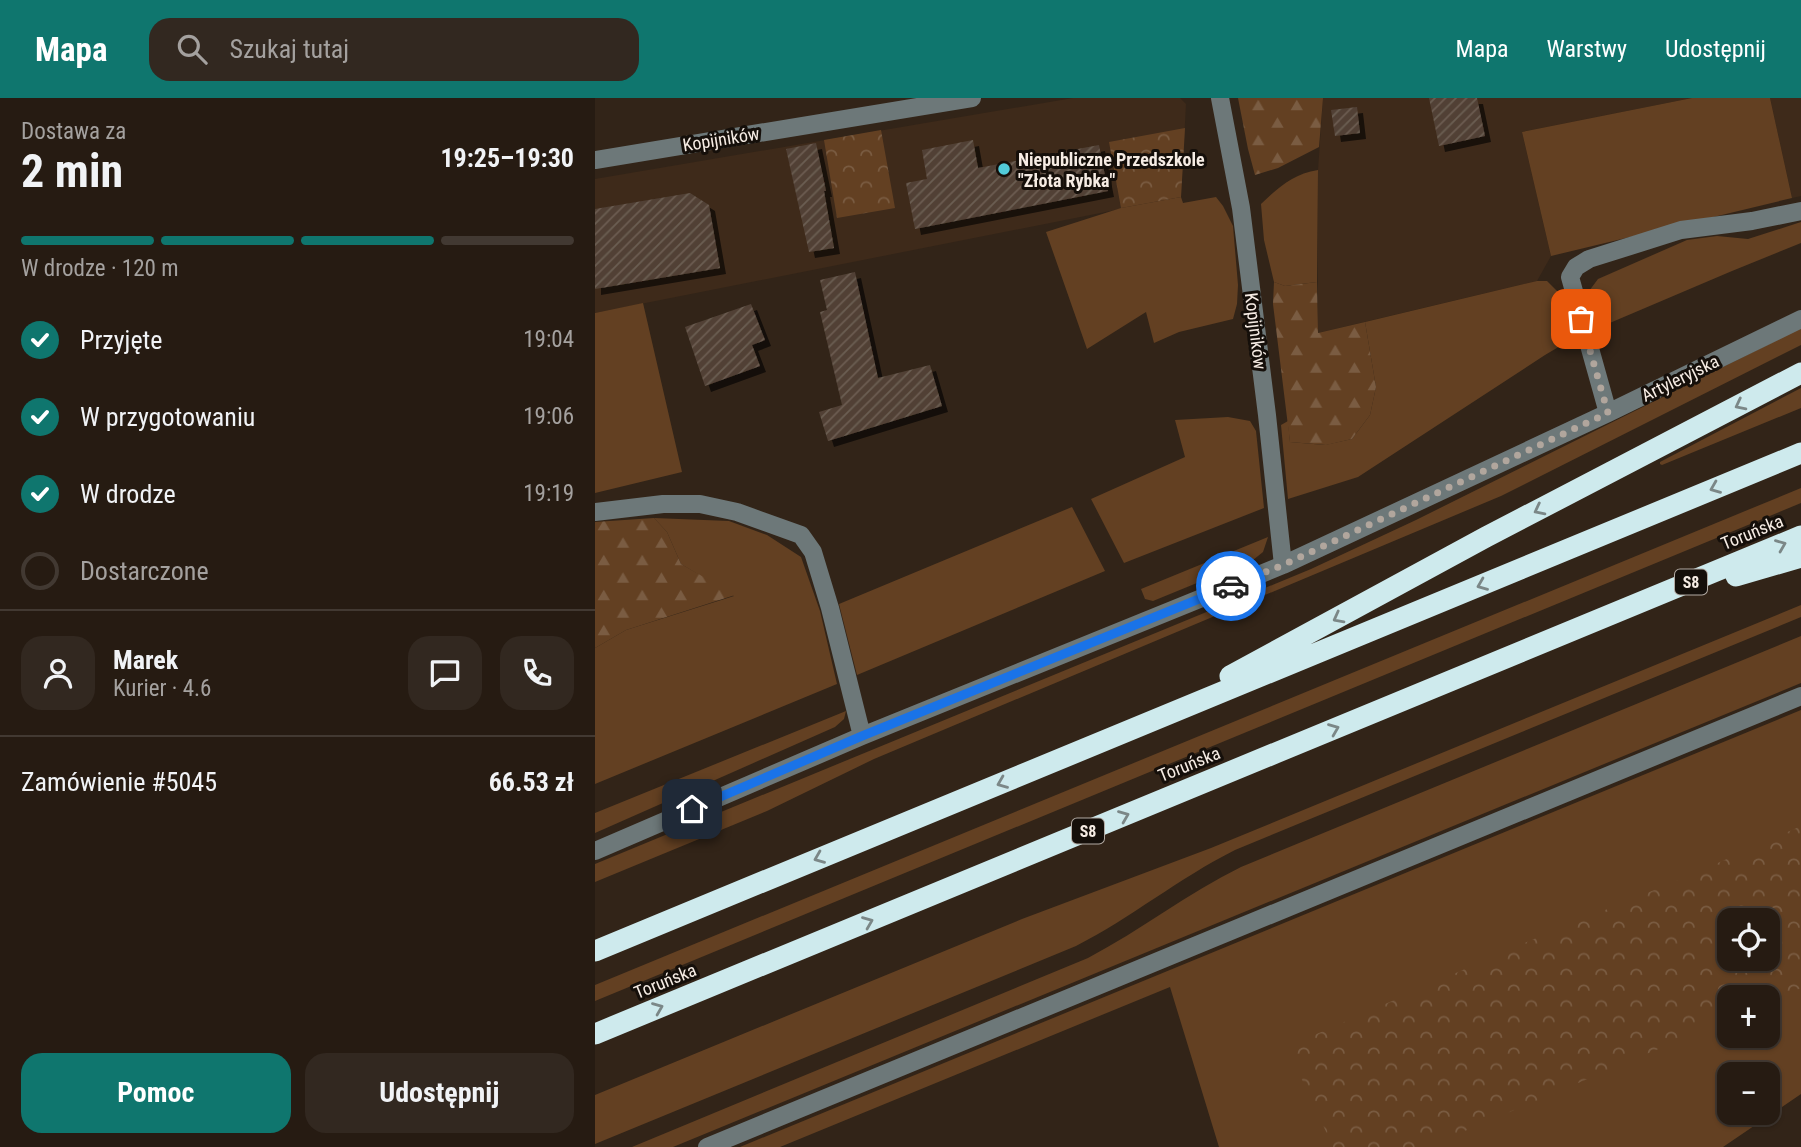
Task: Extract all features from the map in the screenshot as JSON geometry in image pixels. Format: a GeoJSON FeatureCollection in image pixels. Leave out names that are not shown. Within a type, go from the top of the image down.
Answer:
{"type":"FeatureCollection","features":[{"type":"Feature","properties":{"kind":"highway"},"geometry":{"type":"LineString","coordinates":[[1065,757],[1140,723],[1217,683],[1486,537],[1801,373]]}},
{"type":"Feature","properties":{"kind":"highway"},"geometry":{"type":"LineString","coordinates":[[595,951],[1801,453]]}},
{"type":"Feature","properties":{"kind":"highway","name":"Toruńska"},"geometry":{"type":"LineString","coordinates":[[595,1034],[1801,536]]}},
{"type":"Feature","properties":{"kind":"highway"},"geometry":{"type":"LineString","coordinates":[[1581,627],[1801,556]]}},
{"type":"Feature","properties":{"kind":"street","name":"Kopijników"},"geometry":{"type":"LineString","coordinates":[[595,160],[972,98]]}},
{"type":"Feature","properties":{"kind":"street","name":"Kopijników"},"geometry":{"type":"LineString","coordinates":[[1220,98],[1241,208],[1283,565]]}},
{"type":"Feature","properties":{"kind":"street"},"geometry":{"type":"LineString","coordinates":[[1608,413],[1570,277],[1576,268],[1589,259],[1681,230],[1752,221],[1801,211]]}},
{"type":"Feature","properties":{"kind":"street","name":"Artyleryjska"},"geometry":{"type":"LineString","coordinates":[[595,851],[862,736],[1283,565],[1608,413],[1801,319]]}},
{"type":"Feature","properties":{"kind":"street"},"geometry":{"type":"LineString","coordinates":[[595,512],[663,503],[700,503],[737,512],[801,534],[813,552],[830,608],[862,736]]}},
{"type":"Feature","properties":{"kind":"street"},"geometry":{"type":"LineString","coordinates":[[707,1147],[1801,696]]}},
{"type":"Feature","properties":{"kind":"shaded area"},"geometry":{"type":"Polygon","coordinates":[[[1073,98],[1180,98],[1186,104],[1181,197],[595,313],[595,179],[1073,98]]]}},
{"type":"Feature","properties":{"kind":"shaded area"},"geometry":{"type":"Polygon","coordinates":[[[1323,98],[1692,98],[1522,132],[1551,256],[1537,281],[1318,333],[1318,170],[1323,98]]]}},
{"type":"Feature","properties":{"kind":"shaded area"},"geometry":{"type":"Polygon","coordinates":[[[1770,98],[1801,98],[1801,196],[1792,198],[1770,98]]]}},
{"type":"Feature","properties":{"kind":"green space"},"geometry":{"type":"Polygon","coordinates":[[[1238,98],[1323,98],[1319,147],[1278,168],[1255,175],[1238,98]]]}},
{"type":"Feature","properties":{"kind":"green space"},"geometry":{"type":"Polygon","coordinates":[[[1692,98],[1770,98],[1792,198],[1551,256],[1522,132],[1692,98]]]}},
{"type":"Feature","properties":{"kind":"green space"},"geometry":{"type":"Polygon","coordinates":[[[1185,128],[1181,197],[1121,208],[1109,142],[1185,128]]]}},
{"type":"Feature","properties":{"kind":"green space"},"geometry":{"type":"Polygon","coordinates":[[[881,130],[895,208],[837,218],[824,140],[881,130]]]}},
{"type":"Feature","properties":{"kind":"green space"},"geometry":{"type":"Polygon","coordinates":[[[1318,170],[1317,282],[1285,286],[1274,282],[1264,240],[1261,204],[1294,178],[1318,170]]]}},
{"type":"Feature","properties":{"kind":"green space"},"geometry":{"type":"Polygon","coordinates":[[[1181,197],[1183,203],[1216,197],[1233,226],[1238,285],[1233,319],[1179,332],[1154,343],[1146,312],[1087,349],[1046,232],[1121,208],[1181,197]]]}},
{"type":"Feature","properties":{"kind":"green space"},"geometry":{"type":"Polygon","coordinates":[[[1801,222],[1801,243],[1598,328],[1589,291],[1598,279],[1687,240],[1717,236],[1748,239],[1801,222]]]}},
{"type":"Feature","properties":{"kind":"green space"},"geometry":{"type":"Polygon","coordinates":[[[1537,281],[1547,281],[1565,299],[1572,339],[1358,477],[1288,499],[1281,425],[1288,421],[1290,442],[1325,445],[1352,439],[1370,415],[1376,387],[1365,322],[1537,281]]]}},
{"type":"Feature","properties":{"kind":"green space"},"geometry":{"type":"Polygon","coordinates":[[[1274,282],[1285,286],[1317,282],[1318,333],[1365,322],[1376,387],[1370,415],[1352,439],[1326,445],[1290,442],[1273,304],[1274,282]]]}},
{"type":"Feature","properties":{"kind":"green space"},"geometry":{"type":"Polygon","coordinates":[[[643,303],[682,472],[595,493],[595,313],[643,303]]]}},
{"type":"Feature","properties":{"kind":"green space"},"geometry":{"type":"Polygon","coordinates":[[[1801,328],[1801,345],[1501,496],[874,759],[767,811],[595,882],[595,864],[1311,569],[1416,520],[1801,328]]]}},
{"type":"Feature","properties":{"kind":"green space"},"geometry":{"type":"Polygon","coordinates":[[[1801,388],[1801,408],[1660,464],[1660,462],[1801,388]]]}},
{"type":"Feature","properties":{"kind":"green space"},"geometry":{"type":"Polygon","coordinates":[[[1228,417],[1250,421],[1256,431],[1264,508],[1124,563],[1091,499],[1185,457],[1175,420],[1228,417]]]}},
{"type":"Feature","properties":{"kind":"green space"},"geometry":{"type":"Polygon","coordinates":[[[1801,488],[1801,503],[595,1001],[595,985],[1801,488]]]}},
{"type":"Feature","properties":{"kind":"green space"},"geometry":{"type":"Polygon","coordinates":[[[1072,507],[1105,571],[857,675],[839,604],[1072,507]]]}},
{"type":"Feature","properties":{"kind":"green space"},"geometry":{"type":"Polygon","coordinates":[[[654,518],[729,521],[767,535],[801,557],[820,611],[837,684],[595,784],[595,648],[626,630],[734,596],[681,564],[667,532],[654,518]]]}},
{"type":"Feature","properties":{"kind":"green space"},"geometry":{"type":"Polygon","coordinates":[[[654,518],[667,532],[681,564],[735,595],[626,630],[595,648],[595,522],[654,518]]]}},
{"type":"Feature","properties":{"kind":"green space"},"geometry":{"type":"Polygon","coordinates":[[[1268,537],[1263,552],[1253,560],[1153,601],[1145,599],[1141,589],[1268,537]]]}},
{"type":"Feature","properties":{"kind":"green space"},"geometry":{"type":"Polygon","coordinates":[[[1801,605],[1801,617],[1235,850],[1076,946],[595,1144],[595,1095],[1022,919],[1211,848],[1801,605]]]}},
{"type":"Feature","properties":{"kind":"green space"},"geometry":{"type":"Polygon","coordinates":[[[1801,636],[1801,683],[673,1147],[632,1147],[1088,958],[1241,867],[1801,636]]]}},
{"type":"Feature","properties":{"kind":"green space"},"geometry":{"type":"Polygon","coordinates":[[[1801,710],[1801,1094],[1780,1108],[1780,1062],[1717,1062],[1717,1125],[1755,1125],[1723,1147],[1219,1147],[1170,987],[780,1147],[740,1147],[1801,710]]]}},
{"type":"Feature","properties":{"kind":"green space"},"geometry":{"type":"Polygon","coordinates":[[[846,711],[844,719],[835,727],[595,833],[595,813],[846,711]]]}},
{"type":"Feature","properties":{"kind":"green space"},"geometry":{"type":"Polygon","coordinates":[[[1801,826],[1801,988],[1780,997],[1780,985],[1717,985],[1717,1024],[1427,1147],[1333,1147],[1287,1047],[1529,941],[1691,875],[1801,826]]]}},
{"type":"Feature","properties":{"kind":"building"},"geometry":{"type":"Polygon","coordinates":[[[1429,98],[1477,98],[1485,136],[1439,146],[1429,98]]]}},
{"type":"Feature","properties":{"kind":"building"},"geometry":{"type":"Polygon","coordinates":[[[1357,107],[1360,133],[1335,136],[1331,110],[1357,107]]]}},
{"type":"Feature","properties":{"kind":"building"},"geometry":{"type":"Polygon","coordinates":[[[973,140],[978,168],[1099,145],[1108,191],[915,229],[906,183],[927,179],[922,150],[973,140]]]}},
{"type":"Feature","properties":{"kind":"building"},"geometry":{"type":"Polygon","coordinates":[[[816,143],[834,248],[809,252],[786,149],[816,143]]]}},
{"type":"Feature","properties":{"kind":"building"},"geometry":{"type":"Polygon","coordinates":[[[690,193],[709,205],[720,268],[595,289],[595,209],[690,193]]]}},
{"type":"Feature","properties":{"kind":"building"},"geometry":{"type":"Polygon","coordinates":[[[855,272],[878,378],[930,365],[942,406],[828,441],[819,412],[842,405],[820,312],[827,310],[820,280],[855,272]]]}},
{"type":"Feature","properties":{"kind":"building"},"geometry":{"type":"Polygon","coordinates":[[[751,304],[765,340],[752,345],[760,366],[705,386],[685,327],[751,304]]]}},
{"type":"Feature","properties":{"kind":"way so far"},"geometry":{"type":"LineString","coordinates":[[1231,586],[1283,565],[1608,413],[1581,319]]}},
{"type":"Feature","properties":{"kind":"place","name":"Niepubliczne Przedszkole \"Złota Rybka\""},"geometry":{"type":"Point","coordinates":[1004,169]}},
{"type":"Feature","properties":{"kind":"route"},"geometry":{"type":"LineString","coordinates":[[692,809],[862,736],[1231,586]]}}]}
